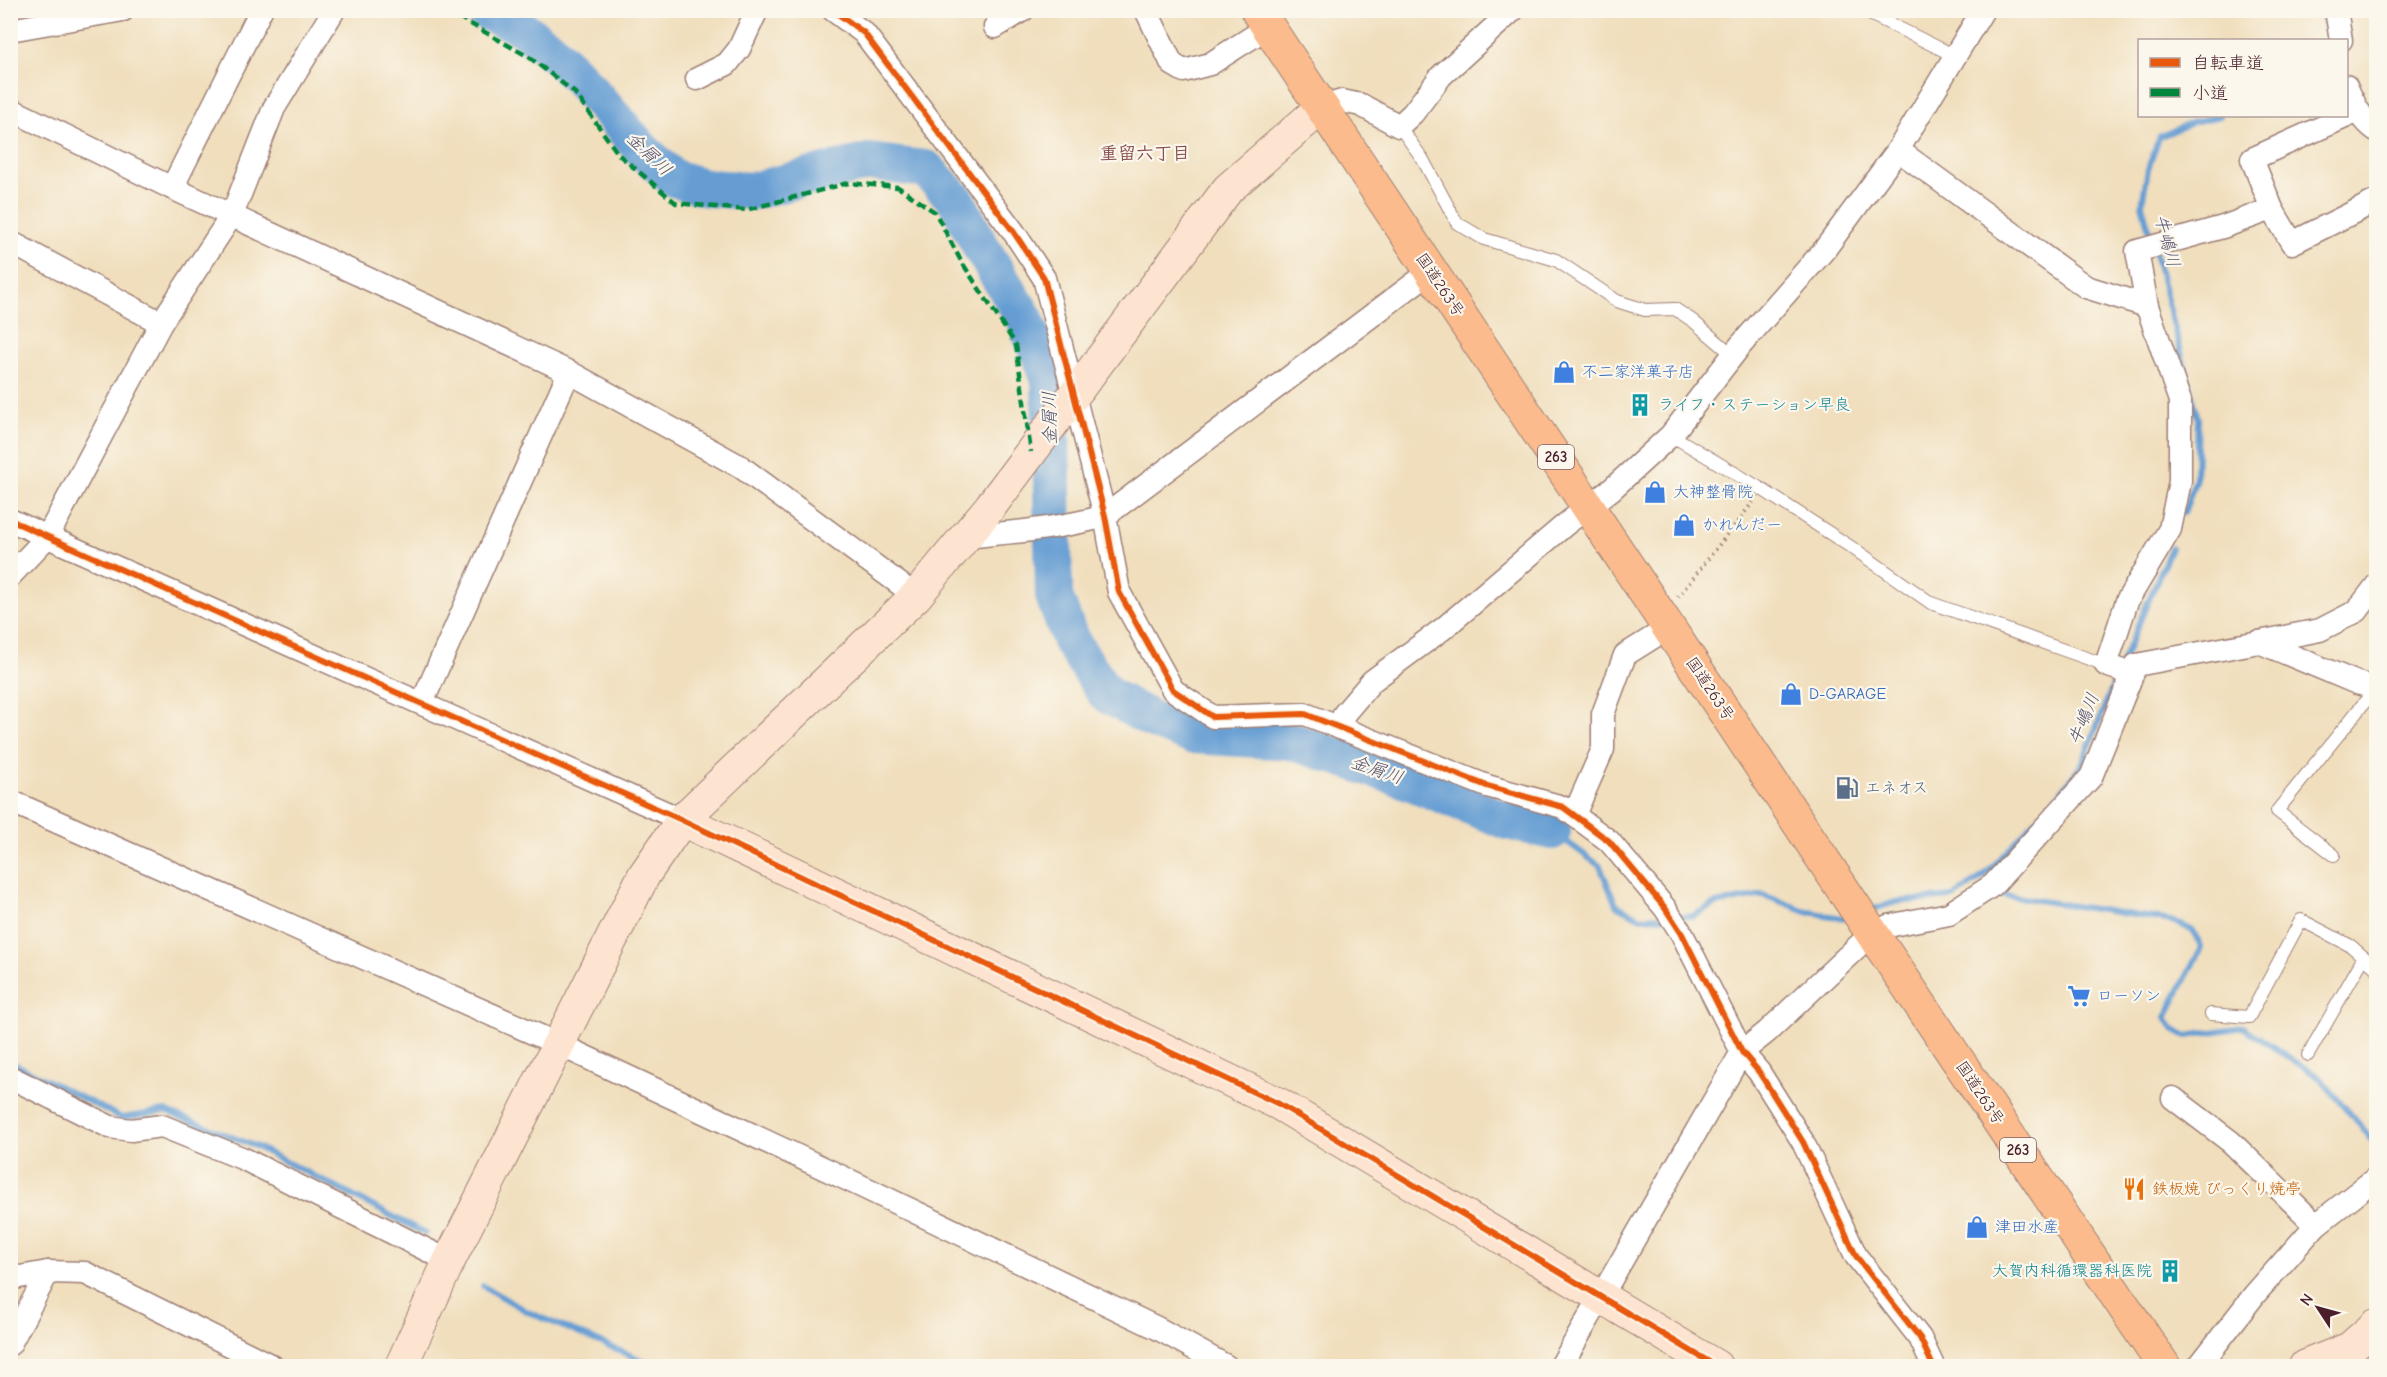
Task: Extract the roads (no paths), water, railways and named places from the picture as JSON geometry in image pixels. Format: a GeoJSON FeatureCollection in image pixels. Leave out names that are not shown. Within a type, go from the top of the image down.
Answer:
{"type":"FeatureCollection","features":[{"type":"Feature","properties":{"kind":"highway","name":"国道263号"},"geometry":{"type":"LineString","coordinates":[[1263,19],[1872,933],[2164,1366]]}},
{"type":"Feature","properties":{"kind":"street"},"geometry":{"type":"LineString","coordinates":[[10,30],[123,10]]}},
{"type":"Feature","properties":{"kind":"street"},"geometry":{"type":"LineString","coordinates":[[172,188],[261,10]]}},
{"type":"Feature","properties":{"kind":"street"},"geometry":{"type":"LineString","coordinates":[[10,576],[48,536],[161,323],[232,215],[274,108],[334,10]]}},
{"type":"Feature","properties":{"kind":"street"},"geometry":{"type":"LineString","coordinates":[[697,79],[727,64],[739,49],[757,10]]}},
{"type":"Feature","properties":{"kind":"street"},"geometry":{"type":"LineString","coordinates":[[995,27],[1023,10]]}},
{"type":"Feature","properties":{"kind":"street"},"geometry":{"type":"LineString","coordinates":[[1146,10],[1172,64],[1184,71],[1210,64],[1263,19]]}},
{"type":"Feature","properties":{"kind":"street"},"geometry":{"type":"LineString","coordinates":[[401,1366],[449,1261],[644,875],[681,820],[916,596],[966,537],[1228,189],[1322,107],[1342,101],[1360,105],[1399,126],[1413,113],[1441,76],[1513,10]]}},
{"type":"Feature","properties":{"kind":"street"},"geometry":{"type":"LineString","coordinates":[[1340,728],[1344,714],[1372,681],[1444,628],[1612,489],[1671,435],[1733,355],[1825,249],[1898,150],[1983,10]]}},
{"type":"Feature","properties":{"kind":"street"},"geometry":{"type":"LineString","coordinates":[[2336,10],[2341,39]]}},
{"type":"Feature","properties":{"kind":"street"},"geometry":{"type":"LineString","coordinates":[[841,12],[864,33],[1013,231],[1044,278],[1105,516],[1119,592],[1173,690],[1214,717],[1305,714],[1486,786],[1563,807],[1609,841],[1665,908],[1682,934],[1742,1052],[1759,1072],[1803,1142],[1856,1256],[1920,1338],[1933,1366]]}},
{"type":"Feature","properties":{"kind":"street"},"geometry":{"type":"LineString","coordinates":[[2348,90],[2358,111],[2376,130]]}},
{"type":"Feature","properties":{"kind":"street"},"geometry":{"type":"LineString","coordinates":[[10,109],[172,188],[569,372],[741,467],[916,596]]}},
{"type":"Feature","properties":{"kind":"street"},"geometry":{"type":"LineString","coordinates":[[2348,116],[2358,111]]}},
{"type":"Feature","properties":{"kind":"street"},"geometry":{"type":"LineString","coordinates":[[2345,117],[2252,159],[2272,209],[2292,243],[2376,201]]}},
{"type":"Feature","properties":{"kind":"street"},"geometry":{"type":"LineString","coordinates":[[1898,150],[2086,287],[2147,306]]}},
{"type":"Feature","properties":{"kind":"street"},"geometry":{"type":"LineString","coordinates":[[2132,674],[2106,665],[2127,601],[2170,530],[2180,481],[2180,401],[2147,306],[2137,250],[2223,227],[2272,209]]}},
{"type":"Feature","properties":{"kind":"street"},"geometry":{"type":"LineString","coordinates":[[10,242],[161,323]]}},
{"type":"Feature","properties":{"kind":"street"},"geometry":{"type":"LineString","coordinates":[[966,537],[1045,529],[1105,516],[1431,271]]}},
{"type":"Feature","properties":{"kind":"street"},"geometry":{"type":"LineString","coordinates":[[422,702],[569,372]]}},
{"type":"Feature","properties":{"kind":"street"},"geometry":{"type":"LineString","coordinates":[[10,520],[422,702],[681,820],[1280,1104],[1600,1299],[1716,1366]]}},
{"type":"Feature","properties":{"kind":"street"},"geometry":{"type":"LineString","coordinates":[[1561,1366],[1742,1052],[1767,1032],[1872,933],[1888,926],[1949,914],[1993,885],[2091,777],[2136,665],[2320,630],[2357,611],[2376,586]]}},
{"type":"Feature","properties":{"kind":"street"},"geometry":{"type":"LineString","coordinates":[[1574,815],[1603,749],[1603,714],[1625,655],[1663,620]]}},
{"type":"Feature","properties":{"kind":"street"},"geometry":{"type":"LineString","coordinates":[[2259,642],[2357,683],[2376,688]]}},
{"type":"Feature","properties":{"kind":"street"},"geometry":{"type":"LineString","coordinates":[[10,801],[560,1045],[1157,1328],[1226,1366]]}},
{"type":"Feature","properties":{"kind":"street"},"geometry":{"type":"LineString","coordinates":[[10,1077],[110,1127],[131,1130],[162,1126],[244,1159],[449,1261]]}},
{"type":"Feature","properties":{"kind":"street"},"geometry":{"type":"LineString","coordinates":[[2173,1098],[2231,1142],[2316,1226]]}},
{"type":"Feature","properties":{"kind":"street"},"geometry":{"type":"LineString","coordinates":[[2199,1366],[2255,1294],[2316,1226],[2376,1178]]}},
{"type":"Feature","properties":{"kind":"street"},"geometry":{"type":"LineString","coordinates":[[10,1276],[14,1278],[48,1272],[85,1273],[272,1366]]}},
{"type":"Feature","properties":{"kind":"street"},"geometry":{"type":"LineString","coordinates":[[10,1344],[48,1272]]}},
{"type":"Feature","properties":{"kind":"street"},"geometry":{"type":"LineString","coordinates":[[2305,1366],[2350,1348],[2376,1325]]}},
{"type":"Feature","properties":{"kind":"lane"},"geometry":{"type":"LineString","coordinates":[[1862,10],[1955,56]]}},
{"type":"Feature","properties":{"kind":"lane"},"geometry":{"type":"LineString","coordinates":[[1399,126],[1422,158],[1457,223],[1485,239],[1556,260],[1617,301],[1645,310],[1675,309],[1733,355]]}},
{"type":"Feature","properties":{"kind":"lane"},"geometry":{"type":"LineString","coordinates":[[1671,435],[1763,490],[1857,551],[1930,603],[2106,665]]}},
{"type":"Feature","properties":{"kind":"lane"},"geometry":{"type":"LineString","coordinates":[[2334,855],[2277,811],[2376,688]]}},
{"type":"Feature","properties":{"kind":"lane"},"geometry":{"type":"LineString","coordinates":[[2211,1014],[2249,1017],[2301,920],[2351,946],[2376,968]]}},
{"type":"Feature","properties":{"kind":"lane"},"geometry":{"type":"LineString","coordinates":[[2308,1055],[2364,957]]}},
{"type":"Feature","properties":{"kind":"waterway","name":"金屑川"},"geometry":{"type":"LineString","coordinates":[[483,10],[517,25],[550,49],[581,80],[644,152],[673,178],[708,188],[752,191],[869,162],[926,169],[956,200],[982,249],[1025,319],[1050,380],[1054,596],[1071,641],[1106,694],[1151,719],[1191,735],[1291,741],[1401,778],[1507,821],[1552,831]]}},
{"type":"Feature","properties":{"kind":"waterway","name":"牛嶋川"},"geometry":{"type":"LineString","coordinates":[[2318,10],[2325,22],[2330,39]]}},
{"type":"Feature","properties":{"kind":"waterway","name":"牛嶋川"},"geometry":{"type":"LineString","coordinates":[[2152,242],[2142,204],[2148,169],[2159,137],[2193,122],[2216,117]]}},
{"type":"Feature","properties":{"kind":"waterway","name":"牛嶋川"},"geometry":{"type":"LineString","coordinates":[[2155,252],[2198,419],[2196,478],[2184,513]]}},
{"type":"Feature","properties":{"kind":"waterway","name":"牛嶋川"},"geometry":{"type":"LineString","coordinates":[[2121,665],[2171,548]]}},
{"type":"Feature","properties":{"kind":"waterway","name":"牛嶋川"},"geometry":{"type":"LineString","coordinates":[[1869,910],[1896,902],[1953,897],[1985,875],[2054,801],[2082,764],[2117,675]]}},
{"type":"Feature","properties":{"kind":"waterway","name":"牛嶋川"},"geometry":{"type":"LineString","coordinates":[[1552,831],[1600,866],[1616,905],[1641,918],[1663,917]]}},
{"type":"Feature","properties":{"kind":"waterway"},"geometry":{"type":"LineString","coordinates":[[1997,894],[2172,921],[2191,930],[2197,937],[2201,948],[2166,1017],[2173,1029],[2187,1036],[2243,1027],[2320,1078],[2376,1144]]}},
{"type":"Feature","properties":{"kind":"waterway","name":"牛嶋川"},"geometry":{"type":"LineString","coordinates":[[1677,917],[1693,916],[1715,904],[1763,895],[1809,912],[1848,917]]}},
{"type":"Feature","properties":{"kind":"waterway"},"geometry":{"type":"LineString","coordinates":[[10,1062],[122,1118],[165,1111],[255,1146],[425,1233]]}},
{"type":"Feature","properties":{"kind":"waterway"},"geometry":{"type":"LineString","coordinates":[[483,1286],[528,1312],[656,1366]]}},
{"type":"Feature","properties":{"kind":"place","name":"不二家洋菓子店"},"geometry":{"type":"Point","coordinates":[1564,372]}},
{"type":"Feature","properties":{"kind":"place","name":"ライフ・ステーション早良"},"geometry":{"type":"Point","coordinates":[1640,405]}},
{"type":"Feature","properties":{"kind":"place","name":"大神整骨院"},"geometry":{"type":"Point","coordinates":[1655,492]}},
{"type":"Feature","properties":{"kind":"place","name":"かれんだー"},"geometry":{"type":"Point","coordinates":[1684,525]}},
{"type":"Feature","properties":{"kind":"place","name":"D-GARAGE"},"geometry":{"type":"Point","coordinates":[1791,694]}},
{"type":"Feature","properties":{"kind":"place","name":"エネオス"},"geometry":{"type":"Point","coordinates":[1847,788]}},
{"type":"Feature","properties":{"kind":"place","name":"ローソン"},"geometry":{"type":"Point","coordinates":[2079,996]}},
{"type":"Feature","properties":{"kind":"place","name":"鉄板焼 びっくり焼亭"},"geometry":{"type":"Point","coordinates":[2134,1189]}},
{"type":"Feature","properties":{"kind":"place","name":"津田水産"},"geometry":{"type":"Point","coordinates":[1977,1227]}},
{"type":"Feature","properties":{"kind":"place","name":"大賀内科循環器科医院"},"geometry":{"type":"Point","coordinates":[2170,1271]}},
{"type":"Feature","properties":{"kind":"district","name":"重留六丁目"},"geometry":{"type":"Point","coordinates":[1145,153]}}]}
